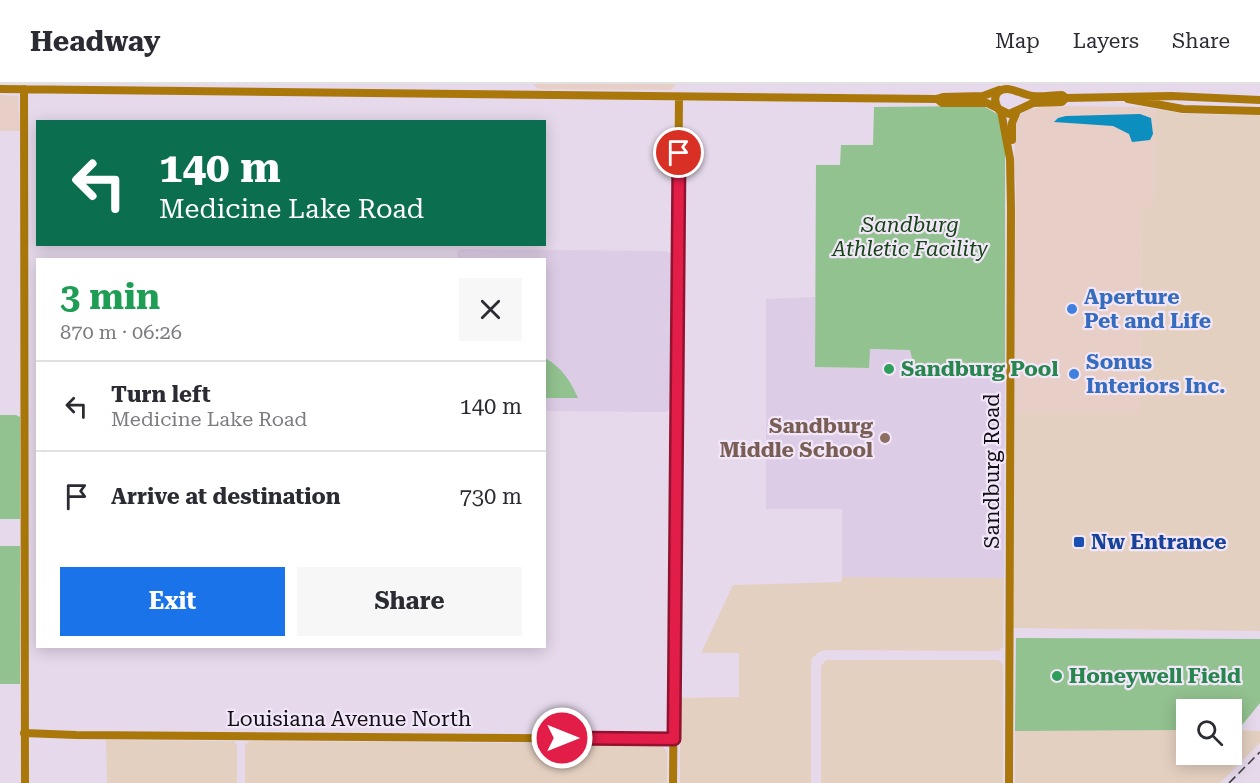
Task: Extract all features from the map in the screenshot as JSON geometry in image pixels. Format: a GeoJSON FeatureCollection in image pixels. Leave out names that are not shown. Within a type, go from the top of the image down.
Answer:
{"type":"FeatureCollection","features":[{"type":"Feature","properties":{"kind":"street"},"geometry":{"type":"LineString","coordinates":[[0,89],[937,99],[943,96],[983,96],[1009,86],[1034,96],[1062,95],[1066,98],[1171,96],[1260,100]]}},
{"type":"Feature","properties":{"kind":"street"},"geometry":{"type":"LineString","coordinates":[[24,89],[25,783]]}},
{"type":"Feature","properties":{"kind":"street"},"geometry":{"type":"LineString","coordinates":[[999,90],[995,100],[1000,110]]}},
{"type":"Feature","properties":{"kind":"street"},"geometry":{"type":"LineString","coordinates":[[1018,110],[1022,102],[1019,91]]}},
{"type":"Feature","properties":{"kind":"street"},"geometry":{"type":"LineString","coordinates":[[674,783],[679,97]]}},
{"type":"Feature","properties":{"kind":"street"},"geometry":{"type":"LineString","coordinates":[[937,99],[942,103],[987,103],[1009,114],[1033,103],[1062,102],[1066,98]]}},
{"type":"Feature","properties":{"kind":"street"},"geometry":{"type":"LineString","coordinates":[[1124,98],[1183,109],[1260,111]]}},
{"type":"Feature","properties":{"kind":"street","name":"Sandburg Road"},"geometry":{"type":"LineString","coordinates":[[1000,110],[1010,159],[1009,783]]}},
{"type":"Feature","properties":{"kind":"street","name":"Sandburg Road"},"geometry":{"type":"LineString","coordinates":[[1010,159],[1012,123],[1018,110]]}},
{"type":"Feature","properties":{"kind":"street","name":"Louisiana Avenue North"},"geometry":{"type":"LineString","coordinates":[[24,733],[674,739]]}},
{"type":"Feature","properties":{"kind":"shaded area"},"geometry":{"type":"Polygon","coordinates":[[[533,84],[675,84],[675,86],[670,90],[538,89],[533,84]]]}},
{"type":"Feature","properties":{"kind":"shaded area"},"geometry":{"type":"Polygon","coordinates":[[[0,95],[18,96],[20,131],[0,131],[0,95]]]}},
{"type":"Feature","properties":{"kind":"shaded area"},"geometry":{"type":"Polygon","coordinates":[[[1047,106],[1155,109],[1154,207],[1142,207],[1140,413],[1014,413],[1016,183],[1013,130],[1019,116],[1028,110],[1047,106]]]}},
{"type":"Feature","properties":{"kind":"shaded area"},"geometry":{"type":"Polygon","coordinates":[[[1155,109],[1185,114],[1260,115],[1260,631],[1012,628],[1014,413],[1140,413],[1142,207],[1154,206],[1155,109]]]}},
{"type":"Feature","properties":{"kind":"shaded area"},"geometry":{"type":"Polygon","coordinates":[[[460,249],[666,251],[670,253],[672,256],[671,408],[666,412],[546,411],[546,258],[457,258],[460,249]]]}},
{"type":"Feature","properties":{"kind":"shaded area","name":"Sandburg Middle School"},"geometry":{"type":"Polygon","coordinates":[[[815,297],[815,367],[869,368],[869,349],[910,350],[914,367],[1005,367],[1004,578],[842,577],[842,509],[766,509],[766,299],[815,297]]]}},
{"type":"Feature","properties":{"kind":"shaded area"},"geometry":{"type":"Polygon","coordinates":[[[842,577],[1004,578],[1003,647],[998,651],[826,650],[819,652],[812,658],[811,665],[811,783],[680,783],[680,698],[739,697],[739,653],[701,653],[733,585],[841,582],[842,577]]]}},
{"type":"Feature","properties":{"kind":"shaded area"},"geometry":{"type":"Polygon","coordinates":[[[826,660],[998,660],[1001,662],[1003,665],[1003,783],[821,783],[821,666],[826,660]]]}},
{"type":"Feature","properties":{"kind":"shaded area"},"geometry":{"type":"Polygon","coordinates":[[[1176,730],[1176,765],[1238,765],[1220,783],[1015,783],[1015,731],[1176,730]]]}},
{"type":"Feature","properties":{"kind":"shaded area"},"geometry":{"type":"Polygon","coordinates":[[[1242,730],[1260,731],[1260,743],[1242,761],[1242,730]]]}},
{"type":"Feature","properties":{"kind":"shaded area"},"geometry":{"type":"Polygon","coordinates":[[[106,740],[234,741],[237,745],[237,783],[107,783],[106,740]]]}},
{"type":"Feature","properties":{"kind":"shaded area"},"geometry":{"type":"Polygon","coordinates":[[[250,741],[660,744],[667,751],[667,783],[245,783],[245,745],[250,741]]]}},
{"type":"Feature","properties":{"kind":"green space","name":"Sandburg Athletic Facility"},"geometry":{"type":"Polygon","coordinates":[[[983,106],[999,115],[1005,147],[1005,367],[914,367],[910,350],[870,349],[869,368],[815,367],[816,165],[840,165],[841,145],[873,145],[874,107],[983,106]]]}},
{"type":"Feature","properties":{"kind":"green space"},"geometry":{"type":"Polygon","coordinates":[[[546,359],[565,375],[578,398],[546,398],[546,359]]]}},
{"type":"Feature","properties":{"kind":"green space"},"geometry":{"type":"Polygon","coordinates":[[[0,415],[20,417],[20,519],[0,519],[0,415]]]}},
{"type":"Feature","properties":{"kind":"green space"},"geometry":{"type":"Polygon","coordinates":[[[0,546],[20,546],[20,684],[0,684],[0,546]]]}},
{"type":"Feature","properties":{"kind":"green space"},"geometry":{"type":"Polygon","coordinates":[[[1016,638],[1260,639],[1260,703],[1242,725],[1242,699],[1176,699],[1176,730],[1015,731],[1016,638]]]}},
{"type":"Feature","properties":{"kind":"water"},"geometry":{"type":"Polygon","coordinates":[[[1140,114],[1151,118],[1153,134],[1150,140],[1132,142],[1129,134],[1113,126],[1054,122],[1066,116],[1140,114]]]}},
{"type":"Feature","properties":{"kind":"railway"},"geometry":{"type":"LineString","coordinates":[[1229,783],[1260,752]]}},
{"type":"Feature","properties":{"kind":"place","name":"Aperture Pet and Life"},"geometry":{"type":"Point","coordinates":[1072,309]}},
{"type":"Feature","properties":{"kind":"place","name":"Sandburg Pool"},"geometry":{"type":"Point","coordinates":[889,369]}},
{"type":"Feature","properties":{"kind":"place","name":"Sonus Interiors Inc."},"geometry":{"type":"Point","coordinates":[1074,374]}},
{"type":"Feature","properties":{"kind":"place","name":"Sandburg Middle School"},"geometry":{"type":"Point","coordinates":[885,438]}},
{"type":"Feature","properties":{"kind":"place","name":"Nw Entrance"},"geometry":{"type":"Point","coordinates":[1079,542]}},
{"type":"Feature","properties":{"kind":"place","name":"Honeywell Field"},"geometry":{"type":"Point","coordinates":[1057,676]}},
{"type":"Feature","properties":{"kind":"route"},"geometry":{"type":"LineString","coordinates":[[562,738],[674,739],[679,153]]}}]}
